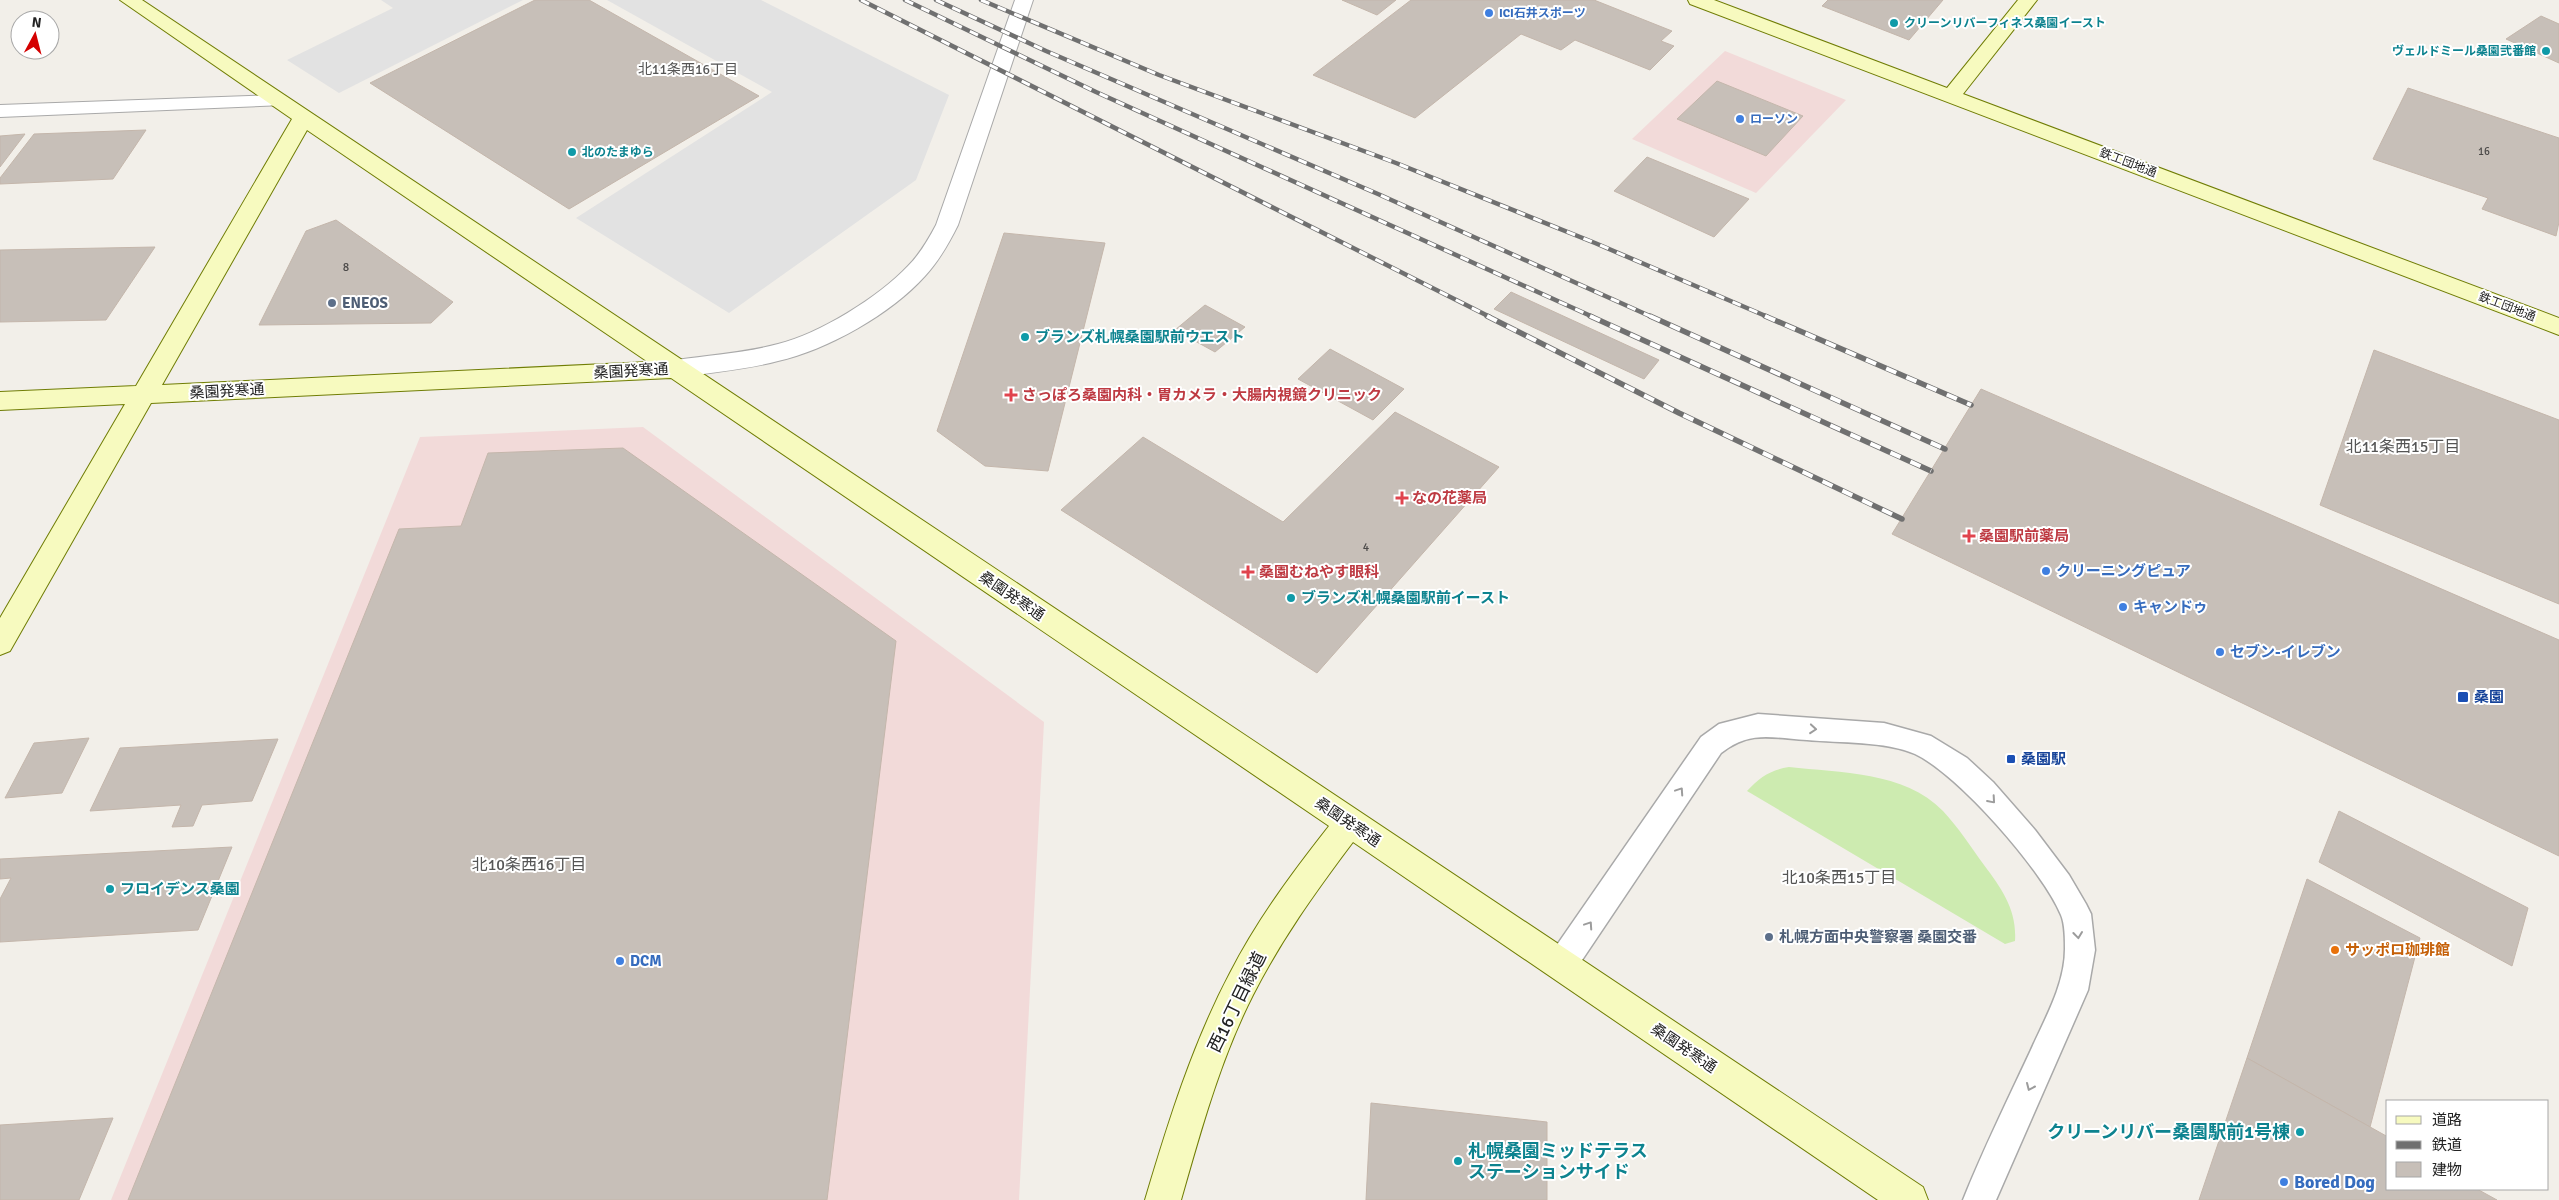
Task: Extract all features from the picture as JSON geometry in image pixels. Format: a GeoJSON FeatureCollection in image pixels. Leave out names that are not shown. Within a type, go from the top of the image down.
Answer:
{"type":"FeatureCollection","features":[{"type":"Feature","properties":{"kind":"street"},"geometry":{"type":"LineString","coordinates":[[129,0],[676,369],[780,352],[828,333],[911,278],[932,252],[947,225],[1024,0]]}},
{"type":"Feature","properties":{"kind":"street","name":"鉄工団地通"},"geometry":{"type":"LineString","coordinates":[[1697,0],[2559,327]]}},
{"type":"Feature","properties":{"kind":"street"},"geometry":{"type":"LineString","coordinates":[[1951,96],[2028,0]]}},
{"type":"Feature","properties":{"kind":"street"},"geometry":{"type":"LineString","coordinates":[[0,111],[278,100]]}},
{"type":"Feature","properties":{"kind":"street"},"geometry":{"type":"LineString","coordinates":[[0,643],[303,118]]}},
{"type":"Feature","properties":{"kind":"street","name":"桑園発寒通"},"geometry":{"type":"LineString","coordinates":[[0,401],[676,369],[1910,1200]]}},
{"type":"Feature","properties":{"kind":"street","name":"西16丁目緑道"},"geometry":{"type":"LineString","coordinates":[[1163,1200],[1194,1095],[1241,985],[1293,896],[1349,823]]}},
{"type":"Feature","properties":{"kind":"lane"},"geometry":{"type":"LineString","coordinates":[[1561,965],[1711,745],[1728,732],[1758,725],[1884,735],[1921,744],[1957,766],[1983,790],[2048,869],[2076,914],[2080,950],[2074,990],[1979,1200]]}},
{"type":"Feature","properties":{"kind":"shaded area"},"geometry":{"type":"Polygon","coordinates":[[[381,0],[523,0],[339,93],[287,60],[393,8],[381,0]]]}},
{"type":"Feature","properties":{"kind":"shaded area"},"geometry":{"type":"Polygon","coordinates":[[[607,0],[761,0],[949,95],[916,180],[729,313],[576,218],[772,92],[607,0]]]}},
{"type":"Feature","properties":{"kind":"shaded area","name":"ローソン"},"geometry":{"type":"Polygon","coordinates":[[[1725,51],[1846,100],[1756,193],[1632,139],[1725,51]]]}},
{"type":"Feature","properties":{"kind":"shaded area","name":"DCM"},"geometry":{"type":"Polygon","coordinates":[[[643,427],[1044,722],[1019,1200],[111,1200],[420,437],[643,427]]]}},
{"type":"Feature","properties":{"kind":"green space"},"geometry":{"type":"Polygon","coordinates":[[[1789,767],[1870,776],[1910,788],[1927,798],[1943,811],[1954,824],[2002,891],[2014,919],[2015,941],[2005,944],[1747,791],[1766,775],[1789,767]]]}},
{"type":"Feature","properties":{"kind":"building","name":"北のたまゆら"},"geometry":{"type":"Polygon","coordinates":[[[535,0],[589,0],[759,96],[569,209],[370,83],[535,0]]]}},
{"type":"Feature","properties":{"kind":"building"},"geometry":{"type":"Polygon","coordinates":[[[1342,0],[1396,0],[1377,15],[1342,0]]]}},
{"type":"Feature","properties":{"kind":"building"},"geometry":{"type":"Polygon","coordinates":[[[1411,0],[1594,0],[1672,31],[1661,41],[1674,46],[1650,70],[1575,40],[1561,50],[1521,34],[1415,118],[1313,75],[1411,0]]]}},
{"type":"Feature","properties":{"kind":"building","name":"クリーンリバーフィネス桑園イースト"},"geometry":{"type":"Polygon","coordinates":[[[1828,0],[1943,0],[1909,40],[1822,6],[1828,0]]]}},
{"type":"Feature","properties":{"kind":"building","name":"ヴェルドミール桑園弐番館"},"geometry":{"type":"Polygon","coordinates":[[[2541,16],[2559,24],[2559,63],[2506,39],[2541,16]]]}},
{"type":"Feature","properties":{"kind":"building"},"geometry":{"type":"Polygon","coordinates":[[[1717,81],[1803,116],[1766,156],[1677,119],[1717,81]]]}},
{"type":"Feature","properties":{"kind":"building"},"geometry":{"type":"Polygon","coordinates":[[[2408,88],[2559,138],[2559,222],[2556,236],[2482,209],[2488,198],[2373,159],[2408,88]]]}},
{"type":"Feature","properties":{"kind":"building"},"geometry":{"type":"Polygon","coordinates":[[[146,130],[113,179],[0,184],[0,178],[34,134],[146,130]]]}},
{"type":"Feature","properties":{"kind":"building"},"geometry":{"type":"Polygon","coordinates":[[[25,134],[0,167],[0,136],[25,134]]]}},
{"type":"Feature","properties":{"kind":"building"},"geometry":{"type":"Polygon","coordinates":[[[1647,157],[1749,199],[1714,237],[1614,191],[1647,157]]]}},
{"type":"Feature","properties":{"kind":"building"},"geometry":{"type":"Polygon","coordinates":[[[336,220],[453,302],[431,323],[259,325],[306,231],[336,220]]]}},
{"type":"Feature","properties":{"kind":"building","name":"ブランズ札幌桑園駅前ウエスト"},"geometry":{"type":"Polygon","coordinates":[[[1004,233],[1105,243],[1048,471],[985,466],[937,431],[1004,233]]]}},
{"type":"Feature","properties":{"kind":"building"},"geometry":{"type":"Polygon","coordinates":[[[155,247],[106,320],[0,322],[0,250],[155,247]]]}},
{"type":"Feature","properties":{"kind":"building"},"geometry":{"type":"Polygon","coordinates":[[[1511,292],[1659,360],[1644,379],[1494,309],[1511,292]]]}},
{"type":"Feature","properties":{"kind":"building"},"geometry":{"type":"Polygon","coordinates":[[[1205,305],[1245,327],[1215,352],[1175,330],[1205,305]]]}},
{"type":"Feature","properties":{"kind":"building"},"geometry":{"type":"Polygon","coordinates":[[[1330,349],[1404,389],[1373,420],[1298,379],[1330,349]]]}},
{"type":"Feature","properties":{"kind":"building"},"geometry":{"type":"Polygon","coordinates":[[[2374,350],[2559,420],[2559,604],[2320,505],[2374,350]]]}},
{"type":"Feature","properties":{"kind":"building","name":"桑園"},"geometry":{"type":"Polygon","coordinates":[[[1981,389],[2559,640],[2559,856],[1892,534],[1981,389]]]}},
{"type":"Feature","properties":{"kind":"building","name":"ブランズ札幌桑園駅前イースト"},"geometry":{"type":"Polygon","coordinates":[[[1395,412],[1499,467],[1317,673],[1061,510],[1143,437],[1283,522],[1395,412]]]}},
{"type":"Feature","properties":{"kind":"building","name":"DCM"},"geometry":{"type":"Polygon","coordinates":[[[623,448],[896,641],[827,1200],[128,1200],[399,529],[461,526],[488,453],[623,448]]]}},
{"type":"Feature","properties":{"kind":"building"},"geometry":{"type":"Polygon","coordinates":[[[89,738],[62,793],[5,798],[34,743],[89,738]]]}},
{"type":"Feature","properties":{"kind":"building"},"geometry":{"type":"Polygon","coordinates":[[[278,739],[252,801],[202,805],[193,826],[172,827],[181,805],[90,811],[120,748],[278,739]]]}},
{"type":"Feature","properties":{"kind":"building"},"geometry":{"type":"Polygon","coordinates":[[[2339,811],[2528,908],[2512,966],[2319,862],[2339,811]]]}},
{"type":"Feature","properties":{"kind":"building","name":"フロイデンス桑園"},"geometry":{"type":"Polygon","coordinates":[[[232,847],[198,930],[0,942],[0,899],[11,878],[0,879],[0,859],[232,847]]]}},
{"type":"Feature","properties":{"kind":"building"},"geometry":{"type":"Polygon","coordinates":[[[2307,879],[2420,938],[2370,1127],[2247,1058],[2307,879]]]}},
{"type":"Feature","properties":{"kind":"building","name":"クリーンリバー桑園駅前1号棟"},"geometry":{"type":"Polygon","coordinates":[[[2247,1058],[2386,1136],[2386,1190],[2479,1190],[2497,1200],[2199,1200],[2247,1058]]]}},
{"type":"Feature","properties":{"kind":"building","name":"札幌桑園ミッドテラス ステーションサイド"},"geometry":{"type":"Polygon","coordinates":[[[1371,1103],[1547,1122],[1547,1200],[1366,1200],[1371,1103]]]}},
{"type":"Feature","properties":{"kind":"building"},"geometry":{"type":"Polygon","coordinates":[[[113,1118],[79,1200],[0,1200],[0,1125],[113,1118]]]}},
{"type":"Feature","properties":{"kind":"railway"},"geometry":{"type":"LineString","coordinates":[[861,0],[1490,317]]}},
{"type":"Feature","properties":{"kind":"railway"},"geometry":{"type":"LineString","coordinates":[[905,0],[1096,92],[1593,317]]}},
{"type":"Feature","properties":{"kind":"railway"},"geometry":{"type":"LineString","coordinates":[[936,0],[1046,51],[1378,194],[1652,317]]}},
{"type":"Feature","properties":{"kind":"railway"},"geometry":{"type":"LineString","coordinates":[[981,0],[1159,75],[1396,163],[1595,243],[1768,317]]}},
{"type":"Feature","properties":{"kind":"railway"},"geometry":{"type":"LineString","coordinates":[[1487,316],[1679,413],[1902,519]]}},
{"type":"Feature","properties":{"kind":"railway"},"geometry":{"type":"LineString","coordinates":[[1590,316],[1931,471]]}},
{"type":"Feature","properties":{"kind":"railway"},"geometry":{"type":"LineString","coordinates":[[1650,316],[1945,449]]}},
{"type":"Feature","properties":{"kind":"railway"},"geometry":{"type":"LineString","coordinates":[[1765,316],[1971,405]]}},
{"type":"Feature","properties":{"kind":"place","name":"ICI石井スポーツ"},"geometry":{"type":"Point","coordinates":[1489,13]}},
{"type":"Feature","properties":{"kind":"place","name":"クリーンリバーフィネス桑園イースト"},"geometry":{"type":"Point","coordinates":[1894,23]}},
{"type":"Feature","properties":{"kind":"place","name":"ヴェルドミール桑園弐番館"},"geometry":{"type":"Point","coordinates":[2546,51]}},
{"type":"Feature","properties":{"kind":"place","name":"ローソン"},"geometry":{"type":"Point","coordinates":[1740,119]}},
{"type":"Feature","properties":{"kind":"place","name":"北のたまゆら"},"geometry":{"type":"Point","coordinates":[572,152]}},
{"type":"Feature","properties":{"kind":"place","name":"ENEOS"},"geometry":{"type":"Point","coordinates":[332,303]}},
{"type":"Feature","properties":{"kind":"place","name":"ブランズ札幌桑園駅前ウエスト"},"geometry":{"type":"Point","coordinates":[1025,337]}},
{"type":"Feature","properties":{"kind":"place","name":"さっぽろ桑園内科・胃カメラ・大腸内視鏡クリニック"},"geometry":{"type":"Point","coordinates":[1011,395]}},
{"type":"Feature","properties":{"kind":"place","name":"なの花薬局"},"geometry":{"type":"Point","coordinates":[1402,498]}},
{"type":"Feature","properties":{"kind":"place","name":"桑園駅前薬局"},"geometry":{"type":"Point","coordinates":[1969,536]}},
{"type":"Feature","properties":{"kind":"place","name":"クリーニングピュア"},"geometry":{"type":"Point","coordinates":[2046,571]}},
{"type":"Feature","properties":{"kind":"place","name":"桑園むねやす眼科"},"geometry":{"type":"Point","coordinates":[1248,572]}},
{"type":"Feature","properties":{"kind":"place","name":"ブランズ札幌桑園駅前イースト"},"geometry":{"type":"Point","coordinates":[1291,598]}},
{"type":"Feature","properties":{"kind":"place","name":"キャンドゥ"},"geometry":{"type":"Point","coordinates":[2123,607]}},
{"type":"Feature","properties":{"kind":"place","name":"セブン-イレブン"},"geometry":{"type":"Point","coordinates":[2220,652]}},
{"type":"Feature","properties":{"kind":"place","name":"桑園"},"geometry":{"type":"Point","coordinates":[2463,697]}},
{"type":"Feature","properties":{"kind":"place","name":"桑園駅"},"geometry":{"type":"Point","coordinates":[2011,759]}},
{"type":"Feature","properties":{"kind":"place","name":"フロイデンス桑園"},"geometry":{"type":"Point","coordinates":[110,889]}},
{"type":"Feature","properties":{"kind":"place","name":"札幌方面中央警察署 桑園交番"},"geometry":{"type":"Point","coordinates":[1769,937]}},
{"type":"Feature","properties":{"kind":"place","name":"サッポロ珈琲館"},"geometry":{"type":"Point","coordinates":[2335,950]}},
{"type":"Feature","properties":{"kind":"place","name":"DCM"},"geometry":{"type":"Point","coordinates":[620,961]}},
{"type":"Feature","properties":{"kind":"place","name":"クリーンリバー桑園駅前1号棟"},"geometry":{"type":"Point","coordinates":[2300,1132]}},
{"type":"Feature","properties":{"kind":"place","name":"札幌桑園ミッドテラス ステーションサイド"},"geometry":{"type":"Point","coordinates":[1458,1161]}},
{"type":"Feature","properties":{"kind":"place","name":"Bored Dog"},"geometry":{"type":"Point","coordinates":[2284,1182]}},
{"type":"Feature","properties":{"kind":"district","name":"北11条西16丁目"},"geometry":{"type":"Point","coordinates":[688,69]}},
{"type":"Feature","properties":{"kind":"district","name":"北11条西15丁目"},"geometry":{"type":"Point","coordinates":[2403,447]}},
{"type":"Feature","properties":{"kind":"district","name":"北10条西16丁目"},"geometry":{"type":"Point","coordinates":[529,865]}},
{"type":"Feature","properties":{"kind":"district","name":"北10条西15丁目"},"geometry":{"type":"Point","coordinates":[1839,878]}}]}
